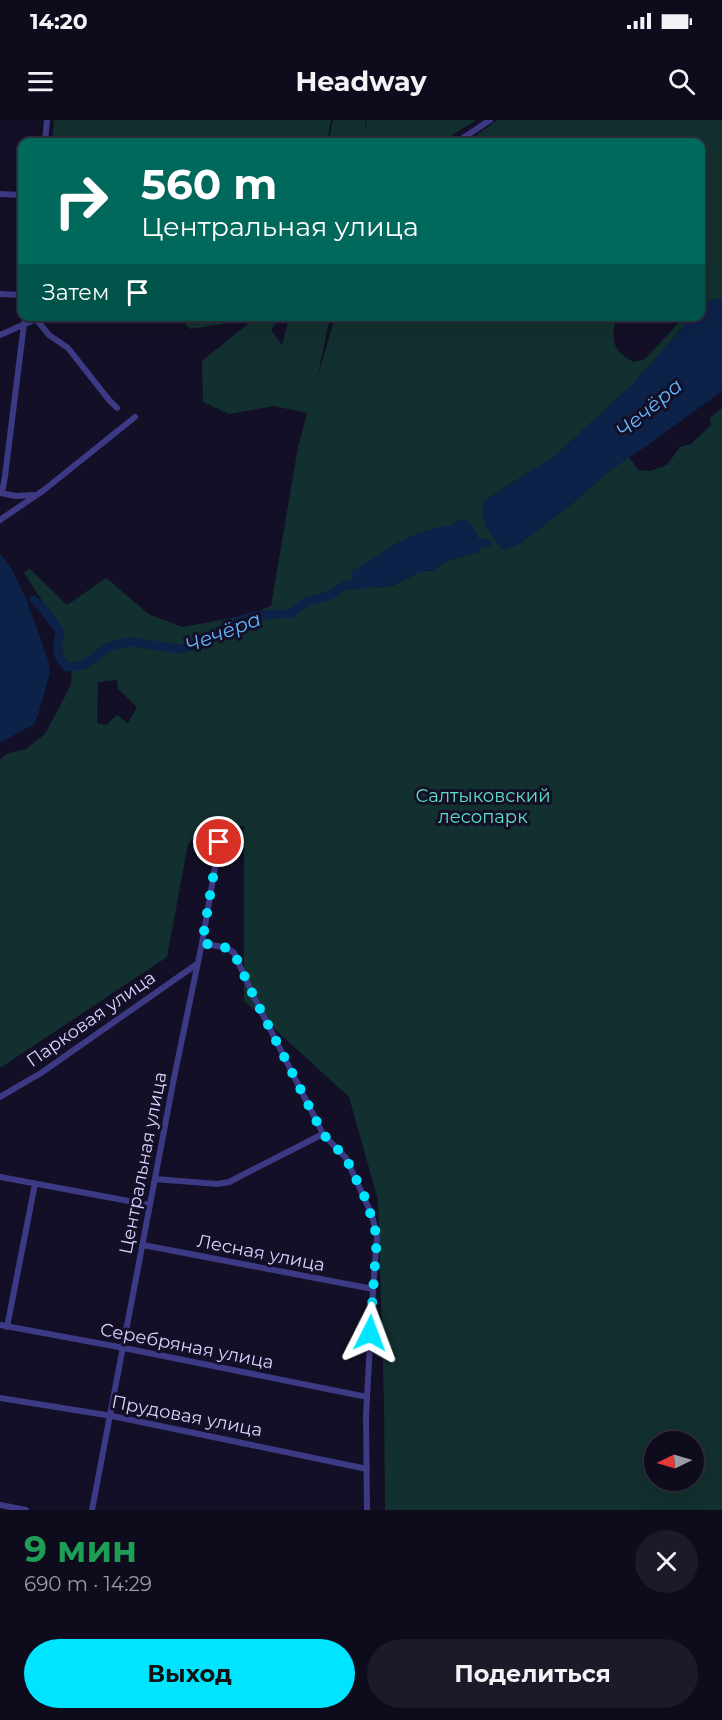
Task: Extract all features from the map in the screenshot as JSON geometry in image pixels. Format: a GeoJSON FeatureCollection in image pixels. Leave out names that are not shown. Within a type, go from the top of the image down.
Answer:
{"type":"FeatureCollection","features":[{"type":"Feature","properties":{"kind":"street"},"geometry":{"type":"LineString","coordinates":[[45,138],[47,120]]}},
{"type":"Feature","properties":{"kind":"street"},"geometry":{"type":"LineString","coordinates":[[463,138],[490,120]]}},
{"type":"Feature","properties":{"kind":"street"},"geometry":{"type":"LineString","coordinates":[[0,194],[18,195]]}},
{"type":"Feature","properties":{"kind":"street"},"geometry":{"type":"LineString","coordinates":[[0,294],[18,295]]}},
{"type":"Feature","properties":{"kind":"street"},"geometry":{"type":"LineString","coordinates":[[24,321],[1,493],[16,496],[36,495]]}},
{"type":"Feature","properties":{"kind":"street"},"geometry":{"type":"LineString","coordinates":[[0,334],[33,321]]}},
{"type":"Feature","properties":{"kind":"street"},"geometry":{"type":"LineString","coordinates":[[42,321],[49,335],[68,348],[117,408]]}},
{"type":"Feature","properties":{"kind":"street"},"geometry":{"type":"LineString","coordinates":[[0,520],[114,436],[135,417]]}},
{"type":"Feature","properties":{"kind":"street","name":"Центральная улица"},"geometry":{"type":"LineString","coordinates":[[93,1510],[202,943],[223,821]]}},
{"type":"Feature","properties":{"kind":"street"},"geometry":{"type":"LineString","coordinates":[[202,943],[227,948],[234,953],[323,1134],[346,1158],[372,1215],[377,1237],[368,1397],[367,1510]]}},
{"type":"Feature","properties":{"kind":"street","name":"Парковая улица"},"geometry":{"type":"LineString","coordinates":[[0,1098],[41,1073],[197,963]]}},
{"type":"Feature","properties":{"kind":"street"},"geometry":{"type":"LineString","coordinates":[[155,1179],[216,1184],[229,1182],[323,1134]]}},
{"type":"Feature","properties":{"kind":"street"},"geometry":{"type":"LineString","coordinates":[[0,1178],[150,1205]]}},
{"type":"Feature","properties":{"kind":"street"},"geometry":{"type":"LineString","coordinates":[[3,1326],[35,1184]]}},
{"type":"Feature","properties":{"kind":"street","name":"Лесная улица"},"geometry":{"type":"LineString","coordinates":[[143,1245],[373,1289]]}},
{"type":"Feature","properties":{"kind":"street","name":"Серебряная улица"},"geometry":{"type":"LineString","coordinates":[[3,1326],[368,1397]]}},
{"type":"Feature","properties":{"kind":"street","name":"Прудовая улица"},"geometry":{"type":"LineString","coordinates":[[0,1398],[112,1416],[367,1468]]}},
{"type":"Feature","properties":{"kind":"street"},"geometry":{"type":"LineString","coordinates":[[0,1505],[26,1510]]}},
{"type":"Feature","properties":{"kind":"green space"},"geometry":{"type":"Polygon","coordinates":[[[54,120],[331,120],[328,138],[52,138],[54,120]]]}},
{"type":"Feature","properties":{"kind":"green space"},"geometry":{"type":"Polygon","coordinates":[[[333,120],[366,120],[364,134],[367,120],[476,120],[448,138],[329,138],[333,120]]]}},
{"type":"Feature","properties":{"kind":"green space"},"geometry":{"type":"Polygon","coordinates":[[[497,120],[722,120],[722,299],[705,304],[705,138],[477,138],[475,136],[497,120]]]}},
{"type":"Feature","properties":{"kind":"green space"},"geometry":{"type":"Polygon","coordinates":[[[182,321],[227,321],[223,324],[190,329],[182,321]]]}},
{"type":"Feature","properties":{"kind":"green space","name":"Салтыковский лесопарк"},"geometry":{"type":"Polygon","coordinates":[[[251,321],[277,321],[271,330],[282,345],[288,321],[329,321],[317,379],[334,321],[616,321],[614,338],[617,349],[634,362],[645,359],[680,321],[688,321],[633,384],[556,455],[484,501],[485,521],[490,533],[503,550],[519,544],[629,457],[638,470],[650,471],[667,465],[680,447],[691,444],[711,425],[710,418],[722,408],[722,1510],[385,1510],[378,1200],[349,1097],[244,1001],[244,826],[206,832],[188,844],[167,957],[0,1068],[0,760],[6,754],[26,749],[45,734],[71,685],[72,668],[63,655],[61,630],[24,573],[29,568],[67,605],[106,578],[150,615],[183,627],[252,614],[271,606],[298,447],[307,413],[274,406],[229,414],[203,402],[202,361],[251,321]],[[452,526],[352,571],[372,585],[388,587],[418,573],[432,571],[442,563],[476,552],[452,526]],[[117,680],[98,682],[97,723],[106,725],[117,715],[128,723],[137,707],[118,689],[117,680]]]}},
{"type":"Feature","properties":{"kind":"water"},"geometry":{"type":"Polygon","coordinates":[[[717,298],[722,299],[722,391],[610,470],[568,507],[519,544],[503,550],[490,533],[485,521],[484,501],[556,455],[633,384],[688,321],[705,321],[705,304],[717,298]]]}},
{"type":"Feature","properties":{"kind":"water"},"geometry":{"type":"Polygon","coordinates":[[[465,519],[477,534],[479,553],[442,563],[432,571],[416,574],[387,587],[354,590],[352,571],[406,538],[452,526],[455,522],[465,519]]]}},
{"type":"Feature","properties":{"kind":"water"},"geometry":{"type":"Polygon","coordinates":[[[0,554],[11,567],[27,601],[48,660],[50,673],[34,724],[0,743],[0,554]]]}},
{"type":"Feature","properties":{"kind":"waterway","name":"Чечёра"},"geometry":{"type":"LineString","coordinates":[[469,544],[487,543]]}},
{"type":"Feature","properties":{"kind":"waterway","name":"Чечёра"},"geometry":{"type":"LineString","coordinates":[[34,600],[60,632],[58,651],[68,667],[84,665],[107,648],[118,644],[132,642],[180,649],[203,643],[228,625],[253,616],[291,613],[306,602],[331,595],[344,586],[362,581]]}},
{"type":"Feature","properties":{"kind":"route"},"geometry":{"type":"LineString","coordinates":[[219,842],[202,943],[227,948],[234,953],[323,1134],[346,1158],[367,1202],[377,1237],[370,1333]]}}]}
